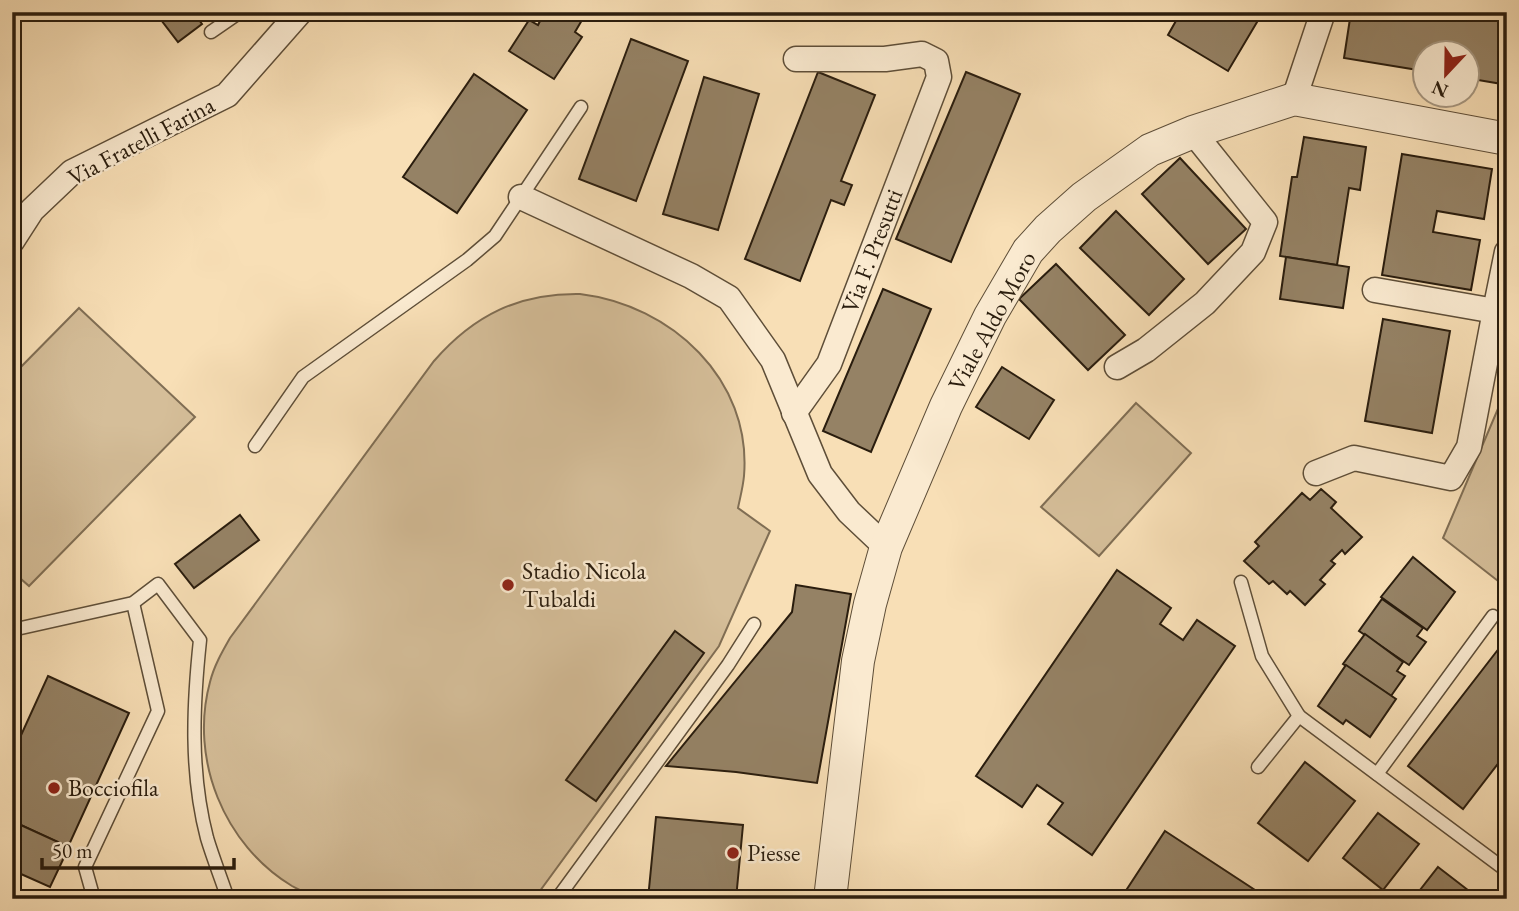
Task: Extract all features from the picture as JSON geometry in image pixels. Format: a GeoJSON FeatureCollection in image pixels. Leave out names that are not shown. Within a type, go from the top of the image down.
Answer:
{"type":"FeatureCollection","features":[{"type":"Feature","properties":{"kind":"street"},"geometry":{"type":"LineString","coordinates":[[1294,99],[1324,12]]}},
{"type":"Feature","properties":{"kind":"street","name":"Via Fratelli Farina"},"geometry":{"type":"LineString","coordinates":[[12,241],[32,210],[72,172],[226,95],[292,15]]}},
{"type":"Feature","properties":{"kind":"street","name":"Via F. Presutti"},"geometry":{"type":"LineString","coordinates":[[794,413],[829,364],[939,77],[936,61],[922,54],[885,59],[796,59]]}},
{"type":"Feature","properties":{"kind":"street","name":"Viale Aldo Moro"},"geometry":{"type":"LineString","coordinates":[[830,899],[858,661],[886,547],[946,406],[990,316],[1028,251],[1084,197],[1150,150],[1193,132],[1294,99],[1507,139]]}},
{"type":"Feature","properties":{"kind":"street"},"geometry":{"type":"LineString","coordinates":[[1117,367],[1146,351],[1205,303],[1253,252],[1265,222],[1193,132]]}},
{"type":"Feature","properties":{"kind":"street"},"geometry":{"type":"LineString","coordinates":[[521,197],[691,276],[729,298],[773,359],[820,474],[849,512],[886,547]]}},
{"type":"Feature","properties":{"kind":"street"},"geometry":{"type":"LineString","coordinates":[[1316,473],[1354,458],[1451,478],[1469,447],[1507,252]]}},
{"type":"Feature","properties":{"kind":"street"},"geometry":{"type":"LineString","coordinates":[[1375,290],[1495,311]]}},
{"type":"Feature","properties":{"kind":"lane"},"geometry":{"type":"LineString","coordinates":[[211,32],[240,12]]}},
{"type":"Feature","properties":{"kind":"lane"},"geometry":{"type":"LineString","coordinates":[[255,446],[303,377],[467,260],[495,236],[581,107]]}},
{"type":"Feature","properties":{"kind":"lane"},"geometry":{"type":"LineString","coordinates":[[1241,582],[1262,656],[1298,716],[1507,871]]}},
{"type":"Feature","properties":{"kind":"lane"},"geometry":{"type":"LineString","coordinates":[[12,630],[133,603],[158,584],[200,640],[193,741],[207,836],[228,899]]}},
{"type":"Feature","properties":{"kind":"lane"},"geometry":{"type":"LineString","coordinates":[[94,899],[85,867],[158,710],[133,603]]}},
{"type":"Feature","properties":{"kind":"lane"},"geometry":{"type":"LineString","coordinates":[[1377,774],[1493,616]]}},
{"type":"Feature","properties":{"kind":"lane"},"geometry":{"type":"LineString","coordinates":[[557,899],[720,676],[754,624]]}},
{"type":"Feature","properties":{"kind":"lane"},"geometry":{"type":"LineString","coordinates":[[1258,767],[1298,716]]}},
{"type":"Feature","properties":{"kind":"shaded area","name":"Stadio Nicola Tubaldi"},"geometry":{"type":"Polygon","coordinates":[[[580,294],[614,301],[645,313],[674,331],[699,353],[720,379],[735,408],[743,441],[744,476],[738,508],[770,531],[719,646],[534,899],[321,899],[299,890],[268,869],[248,848],[231,824],[218,798],[204,741],[205,711],[210,682],[218,659],[230,638],[434,361],[449,345],[482,319],[499,310],[537,298],[580,294]]]}},
{"type":"Feature","properties":{"kind":"shaded area"},"geometry":{"type":"Polygon","coordinates":[[[79,308],[195,417],[29,586],[12,571],[12,376],[79,308]]]}},
{"type":"Feature","properties":{"kind":"shaded area"},"geometry":{"type":"Polygon","coordinates":[[[1136,403],[1191,453],[1099,556],[1041,507],[1136,403]]]}},
{"type":"Feature","properties":{"kind":"shaded area"},"geometry":{"type":"Polygon","coordinates":[[[1500,404],[1507,406],[1507,588],[1443,538],[1500,404]]]}},
{"type":"Feature","properties":{"kind":"building"},"geometry":{"type":"Polygon","coordinates":[[[155,12],[193,12],[202,24],[178,42],[155,12]]]}},
{"type":"Feature","properties":{"kind":"building"},"geometry":{"type":"Polygon","coordinates":[[[534,12],[570,12],[582,20],[575,32],[582,37],[554,79],[509,51],[529,20],[538,25],[542,17],[534,12]]]}},
{"type":"Feature","properties":{"kind":"building"},"geometry":{"type":"Polygon","coordinates":[[[1181,12],[1263,12],[1228,71],[1168,35],[1181,12]]]}},
{"type":"Feature","properties":{"kind":"building"},"geometry":{"type":"Polygon","coordinates":[[[1351,12],[1507,12],[1507,57],[1502,84],[1480,80],[1480,38],[1410,38],[1410,69],[1344,58],[1351,12]]]}},
{"type":"Feature","properties":{"kind":"building"},"geometry":{"type":"Polygon","coordinates":[[[631,39],[688,61],[636,201],[579,179],[631,39]]]}},
{"type":"Feature","properties":{"kind":"building"},"geometry":{"type":"Polygon","coordinates":[[[818,72],[875,95],[841,181],[852,185],[844,205],[831,200],[800,281],[745,259],[818,72]]]}},
{"type":"Feature","properties":{"kind":"building"},"geometry":{"type":"Polygon","coordinates":[[[966,72],[1020,94],[951,262],[896,239],[966,72]]]}},
{"type":"Feature","properties":{"kind":"building"},"geometry":{"type":"Polygon","coordinates":[[[474,74],[527,110],[457,213],[403,177],[474,74]]]}},
{"type":"Feature","properties":{"kind":"building"},"geometry":{"type":"Polygon","coordinates":[[[704,77],[759,94],[718,230],[663,214],[704,77]]]}},
{"type":"Feature","properties":{"kind":"building"},"geometry":{"type":"Polygon","coordinates":[[[1304,137],[1366,147],[1360,190],[1349,188],[1337,265],[1280,256],[1292,177],[1297,177],[1304,137]]]}},
{"type":"Feature","properties":{"kind":"building"},"geometry":{"type":"Polygon","coordinates":[[[1402,154],[1492,169],[1484,219],[1437,211],[1433,232],[1480,240],[1471,290],[1382,275],[1402,154]]]}},
{"type":"Feature","properties":{"kind":"building"},"geometry":{"type":"Polygon","coordinates":[[[1180,158],[1246,229],[1208,264],[1142,194],[1180,158]]]}},
{"type":"Feature","properties":{"kind":"building"},"geometry":{"type":"Polygon","coordinates":[[[1116,211],[1184,279],[1149,315],[1080,248],[1116,211]]]}},
{"type":"Feature","properties":{"kind":"building"},"geometry":{"type":"Polygon","coordinates":[[[1286,257],[1349,267],[1343,308],[1280,299],[1286,257]]]}},
{"type":"Feature","properties":{"kind":"building"},"geometry":{"type":"Polygon","coordinates":[[[1056,264],[1125,335],[1088,370],[1019,299],[1056,264]]]}},
{"type":"Feature","properties":{"kind":"building"},"geometry":{"type":"Polygon","coordinates":[[[883,289],[931,309],[871,452],[823,431],[883,289]]]}},
{"type":"Feature","properties":{"kind":"building"},"geometry":{"type":"Polygon","coordinates":[[[1383,319],[1450,331],[1432,433],[1365,421],[1383,319]]]}},
{"type":"Feature","properties":{"kind":"building"},"geometry":{"type":"Polygon","coordinates":[[[1002,367],[1054,400],[1029,439],[976,407],[1002,367]]]}},
{"type":"Feature","properties":{"kind":"building"},"geometry":{"type":"Polygon","coordinates":[[[1321,489],[1336,502],[1331,508],[1362,537],[1345,554],[1342,550],[1331,561],[1335,564],[1320,580],[1325,584],[1305,605],[1290,591],[1287,594],[1273,581],[1269,584],[1244,561],[1259,546],[1255,542],[1302,493],[1310,500],[1321,489]]]}},
{"type":"Feature","properties":{"kind":"building"},"geometry":{"type":"Polygon","coordinates":[[[240,515],[259,540],[194,588],[175,564],[240,515]]]}},
{"type":"Feature","properties":{"kind":"building"},"geometry":{"type":"Polygon","coordinates":[[[1413,557],[1455,592],[1427,630],[1381,597],[1413,557]]]}},
{"type":"Feature","properties":{"kind":"building"},"geometry":{"type":"Polygon","coordinates":[[[1117,570],[1171,608],[1160,624],[1183,640],[1197,620],[1235,646],[1092,855],[1048,824],[1063,803],[1037,785],[1022,807],[976,776],[1117,570]]]}},
{"type":"Feature","properties":{"kind":"building"},"geometry":{"type":"Polygon","coordinates":[[[796,585],[851,594],[817,783],[666,766],[792,612],[796,585]]]}},
{"type":"Feature","properties":{"kind":"building"},"geometry":{"type":"Polygon","coordinates":[[[1382,599],[1423,628],[1417,636],[1426,642],[1409,665],[1359,631],[1382,599]]]}},
{"type":"Feature","properties":{"kind":"building"},"geometry":{"type":"Polygon","coordinates":[[[675,631],[704,653],[596,801],[566,780],[675,631]]]}},
{"type":"Feature","properties":{"kind":"building"},"geometry":{"type":"Polygon","coordinates":[[[1365,634],[1403,662],[1397,671],[1405,676],[1391,696],[1343,664],[1365,634]]]}},
{"type":"Feature","properties":{"kind":"building"},"geometry":{"type":"Polygon","coordinates":[[[1500,647],[1507,652],[1507,752],[1463,809],[1408,766],[1500,647]]]}},
{"type":"Feature","properties":{"kind":"building"},"geometry":{"type":"Polygon","coordinates":[[[1346,665],[1396,699],[1370,737],[1346,720],[1343,724],[1318,706],[1346,665]]]}},
{"type":"Feature","properties":{"kind":"building","name":"Bocciofila"},"geometry":{"type":"Polygon","coordinates":[[[48,676],[129,713],[68,847],[12,821],[12,755],[48,676]]]}},
{"type":"Feature","properties":{"kind":"building"},"geometry":{"type":"Polygon","coordinates":[[[1305,762],[1355,801],[1308,861],[1258,823],[1305,762]]]}},
{"type":"Feature","properties":{"kind":"building"},"geometry":{"type":"Polygon","coordinates":[[[1378,813],[1419,844],[1383,890],[1343,858],[1378,813]]]}},
{"type":"Feature","properties":{"kind":"building"},"geometry":{"type":"Polygon","coordinates":[[[656,817],[743,825],[736,899],[648,899],[656,817]]]}},
{"type":"Feature","properties":{"kind":"building"},"geometry":{"type":"Polygon","coordinates":[[[12,821],[69,847],[50,887],[12,870],[12,821]]]}},
{"type":"Feature","properties":{"kind":"building"},"geometry":{"type":"Polygon","coordinates":[[[1165,831],[1255,890],[1249,899],[1134,899],[1125,892],[1165,831]]]}},
{"type":"Feature","properties":{"kind":"building"},"geometry":{"type":"Polygon","coordinates":[[[1438,867],[1477,897],[1413,899],[1438,867]]]}},
{"type":"Feature","properties":{"kind":"place","name":"Stadio Nicola Tubaldi"},"geometry":{"type":"Point","coordinates":[508,585]}},
{"type":"Feature","properties":{"kind":"place","name":"Bocciofila"},"geometry":{"type":"Point","coordinates":[54,788]}},
{"type":"Feature","properties":{"kind":"place","name":"Piesse"},"geometry":{"type":"Point","coordinates":[733,853]}}]}
